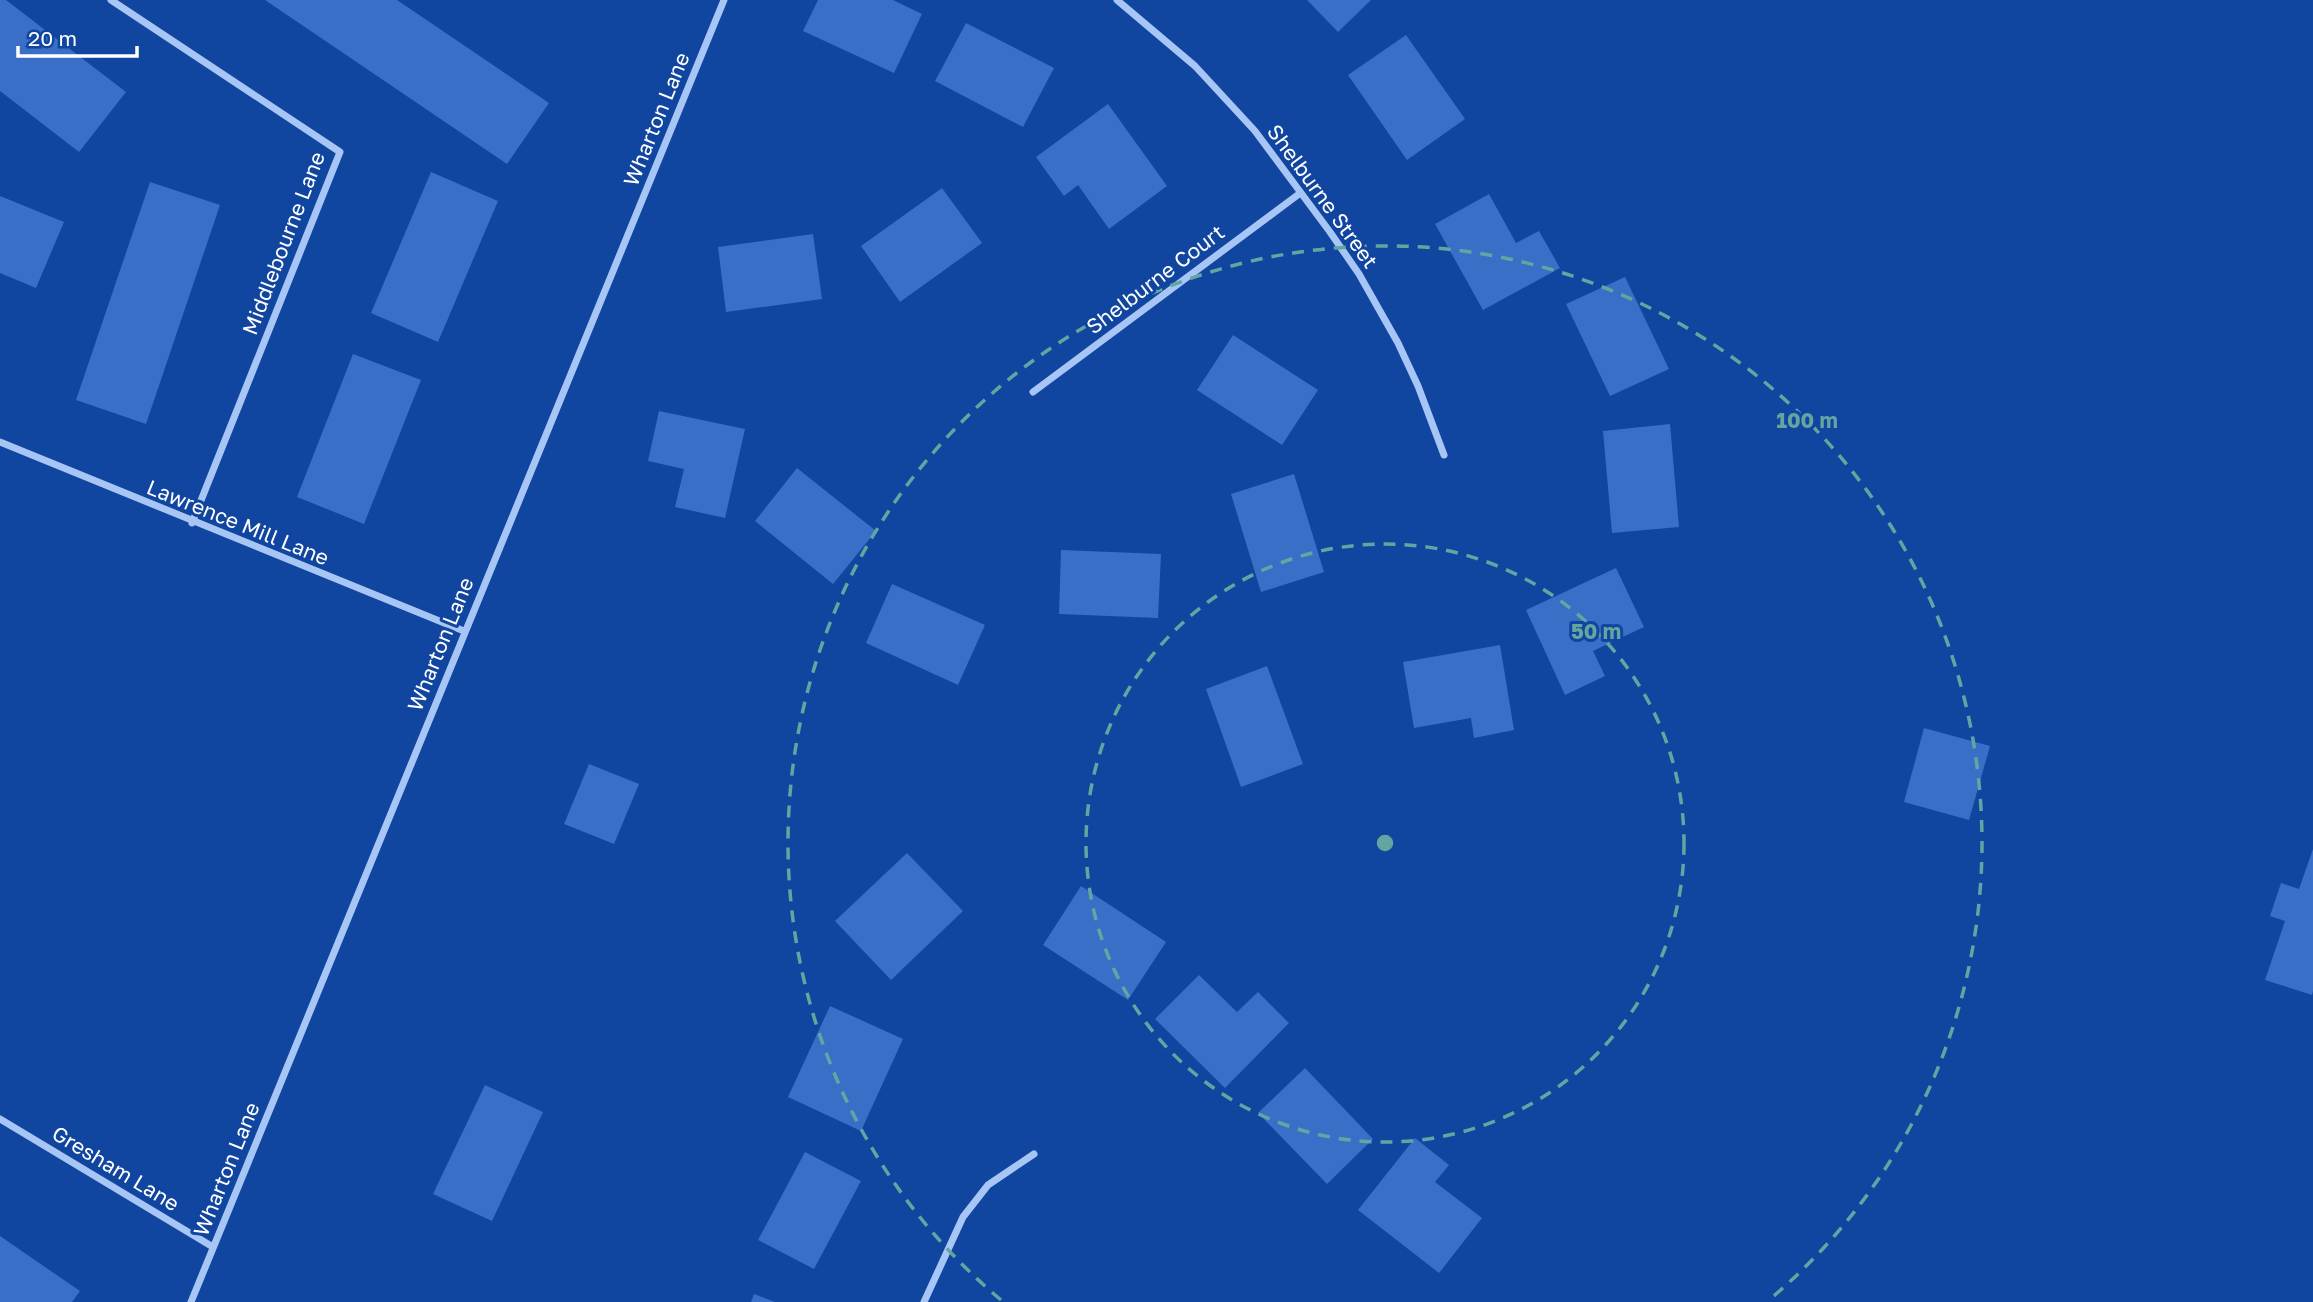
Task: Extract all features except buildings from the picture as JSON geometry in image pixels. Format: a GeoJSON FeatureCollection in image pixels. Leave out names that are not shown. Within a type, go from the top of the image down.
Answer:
{"type":"FeatureCollection","features":[{"type":"Feature","properties":{"kind":"street","name":"Middlebourne Lane"},"geometry":{"type":"LineString","coordinates":[[111,0],[340,152],[192,523]]}},
{"type":"Feature","properties":{"kind":"street","name":"Wharton Lane"},"geometry":{"type":"LineString","coordinates":[[191,1302],[724,0]]}},
{"type":"Feature","properties":{"kind":"street","name":"Shelburne Street"},"geometry":{"type":"LineString","coordinates":[[1117,0],[1195,66],[1255,131],[1366,285],[1418,386],[1444,455]]}},
{"type":"Feature","properties":{"kind":"street","name":"Shelburne Court"},"geometry":{"type":"LineString","coordinates":[[1033,392],[1298,194]]}},
{"type":"Feature","properties":{"kind":"street","name":"Lawrence Mill Lane"},"geometry":{"type":"LineString","coordinates":[[0,442],[192,523],[464,631]]}},
{"type":"Feature","properties":{"kind":"street","name":"Gresham Lane"},"geometry":{"type":"LineString","coordinates":[[0,1119],[213,1247]]}},
{"type":"Feature","properties":{"kind":"street"},"geometry":{"type":"LineString","coordinates":[[924,1302],[963,1217],[988,1185],[1034,1154]]}}]}
